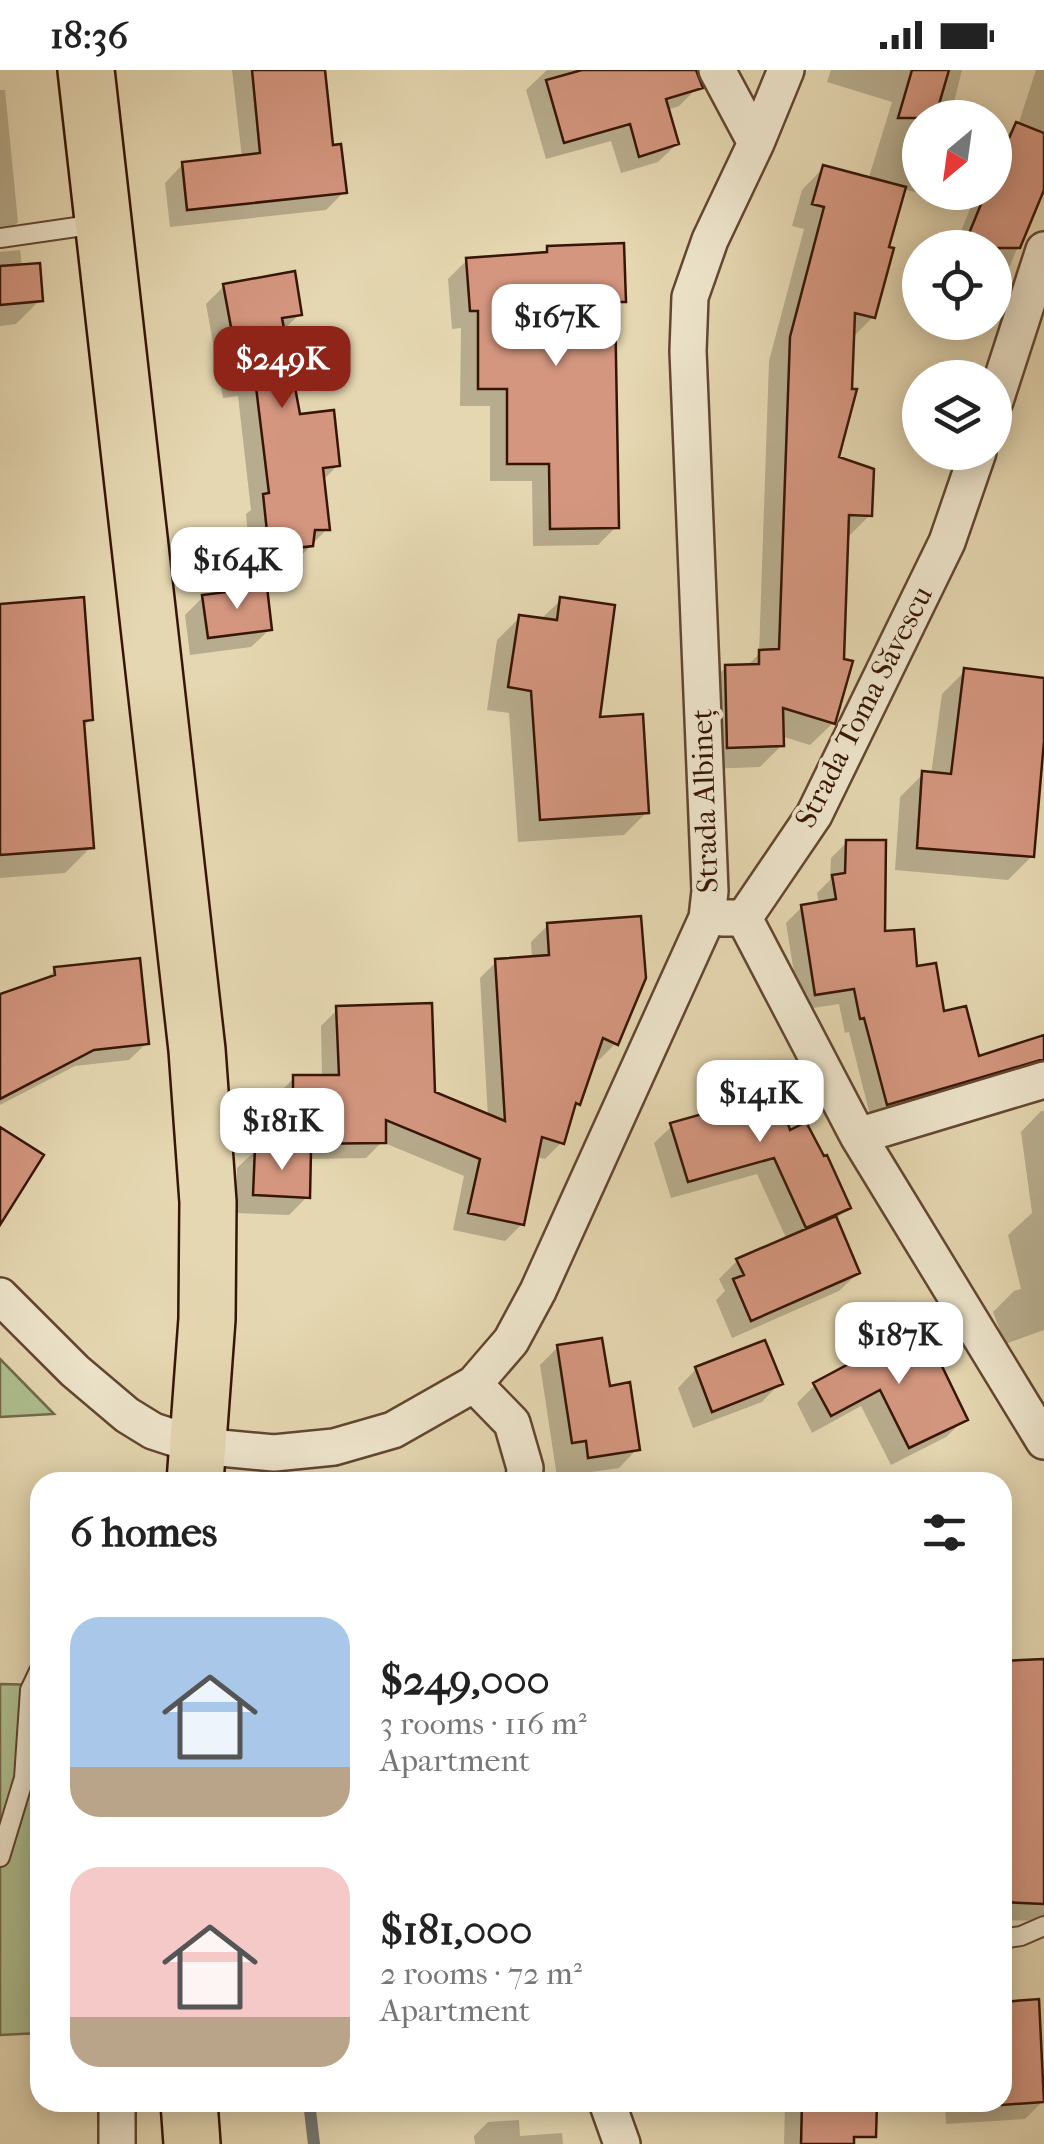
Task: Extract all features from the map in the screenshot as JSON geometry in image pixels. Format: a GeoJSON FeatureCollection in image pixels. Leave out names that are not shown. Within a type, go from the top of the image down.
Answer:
{"type":"FeatureCollection","features":[{"type":"Feature","properties":{"kind":"main road"},"geometry":{"type":"LineString","coordinates":[[86,70],[200,1088],[208,1221],[207,1320],[197,1464]]}},
{"type":"Feature","properties":{"kind":"main road"},"geometry":{"type":"LineString","coordinates":[[190,2112],[192,2144]]}},
{"type":"Feature","properties":{"kind":"street"},"geometry":{"type":"LineString","coordinates":[[718,70],[756,143]]}},
{"type":"Feature","properties":{"kind":"street","name":"Strada Albineț"},"geometry":{"type":"LineString","coordinates":[[0,1296],[126,1415],[197,1464],[334,1447],[392,1430],[474,1384],[512,1341],[708,918],[688,351],[690,298],[710,240],[786,70]]}},
{"type":"Feature","properties":{"kind":"street"},"geometry":{"type":"LineString","coordinates":[[1008,360],[1044,250]]}},
{"type":"Feature","properties":{"kind":"street","name":"Strada Toma Săvescu"},"geometry":{"type":"LineString","coordinates":[[744,918],[814,815],[947,542],[972,470]]}},
{"type":"Feature","properties":{"kind":"street"},"geometry":{"type":"LineString","coordinates":[[708,918],[744,918],[858,1136],[1044,1441]]}},
{"type":"Feature","properties":{"kind":"street"},"geometry":{"type":"LineString","coordinates":[[858,1136],[1044,1080]]}},
{"type":"Feature","properties":{"kind":"street"},"geometry":{"type":"LineString","coordinates":[[474,1384],[512,1422],[525,1472]]}},
{"type":"Feature","properties":{"kind":"street"},"geometry":{"type":"LineString","coordinates":[[117,2112],[117,2144]]}},
{"type":"Feature","properties":{"kind":"street"},"geometry":{"type":"LineString","coordinates":[[611,2112],[622,2144]]}},
{"type":"Feature","properties":{"kind":"lane"},"geometry":{"type":"LineString","coordinates":[[0,238],[103,223]]}},
{"type":"Feature","properties":{"kind":"lane"},"geometry":{"type":"LineString","coordinates":[[0,1857],[24,1778],[30,1690]]}},
{"type":"Feature","properties":{"kind":"lane"},"geometry":{"type":"LineString","coordinates":[[1012,1937],[1044,1926]]}},
{"type":"Feature","properties":{"kind":"green space"},"geometry":{"type":"Polygon","coordinates":[[[0,1359],[54,1414],[0,1417],[0,1359]]]}},
{"type":"Feature","properties":{"kind":"green space"},"geometry":{"type":"Polygon","coordinates":[[[0,1684],[30,1685],[30,2034],[0,2035],[0,1684]]]}},
{"type":"Feature","properties":{"kind":"building"},"geometry":{"type":"Polygon","coordinates":[[[252,70],[325,70],[333,145],[341,144],[347,193],[187,210],[182,162],[260,153],[252,70]]]}},
{"type":"Feature","properties":{"kind":"building"},"geometry":{"type":"Polygon","coordinates":[[[582,70],[696,70],[703,88],[666,99],[679,144],[639,157],[630,124],[564,143],[546,80],[582,70]]]}},
{"type":"Feature","properties":{"kind":"building"},"geometry":{"type":"Polygon","coordinates":[[[912,70],[949,70],[940,100],[903,100],[912,70]]]}},
{"type":"Feature","properties":{"kind":"building"},"geometry":{"type":"Polygon","coordinates":[[[1016,122],[1044,133],[1044,190],[1020,248],[1012,248],[1012,230],[970,230],[979,210],[1012,210],[1012,131],[1016,122]]]}},
{"type":"Feature","properties":{"kind":"building"},"geometry":{"type":"Polygon","coordinates":[[[823,165],[902,186],[902,201],[889,247],[894,248],[875,318],[855,313],[852,389],[857,389],[839,457],[874,469],[872,516],[849,515],[844,659],[853,661],[835,724],[783,708],[784,746],[727,748],[725,665],[759,664],[759,650],[779,649],[790,337],[824,207],[812,204],[823,165]]]}},
{"type":"Feature","properties":{"kind":"building"},"geometry":{"type":"Polygon","coordinates":[[[624,243],[626,302],[615,302],[619,528],[550,529],[549,464],[507,464],[507,389],[478,389],[478,311],[470,311],[466,258],[547,252],[547,246],[624,243]]]}},
{"type":"Feature","properties":{"kind":"building"},"geometry":{"type":"Polygon","coordinates":[[[40,263],[43,301],[0,305],[0,266],[40,263]]]}},
{"type":"Feature","properties":{"kind":"building"},"geometry":{"type":"Polygon","coordinates":[[[295,271],[302,315],[282,318],[300,414],[334,410],[340,466],[323,468],[330,530],[315,530],[313,546],[269,551],[263,494],[269,493],[255,379],[241,381],[223,284],[295,271]]]}},
{"type":"Feature","properties":{"kind":"building"},"geometry":{"type":"Polygon","coordinates":[[[267,587],[272,630],[208,638],[202,595],[267,587]]]}},
{"type":"Feature","properties":{"kind":"building"},"geometry":{"type":"Polygon","coordinates":[[[84,597],[93,720],[84,721],[94,848],[0,855],[0,604],[84,597]]]}},
{"type":"Feature","properties":{"kind":"building"},"geometry":{"type":"Polygon","coordinates":[[[560,597],[615,605],[600,717],[643,714],[649,813],[540,820],[531,691],[508,687],[519,615],[557,620],[560,597]]]}},
{"type":"Feature","properties":{"kind":"building"},"geometry":{"type":"Polygon","coordinates":[[[964,668],[1044,678],[1044,741],[1034,857],[917,848],[922,771],[951,774],[964,668]]]}},
{"type":"Feature","properties":{"kind":"building"},"geometry":{"type":"Polygon","coordinates":[[[846,840],[886,840],[885,931],[914,929],[917,966],[936,963],[944,1011],[966,1006],[979,1056],[1044,1035],[1044,1059],[887,1105],[854,989],[815,995],[801,905],[836,899],[832,875],[845,873],[846,840]]]}},
{"type":"Feature","properties":{"kind":"building"},"geometry":{"type":"Polygon","coordinates":[[[641,916],[646,978],[618,1045],[603,1038],[564,1144],[542,1137],[524,1225],[468,1213],[480,1159],[386,1120],[386,1143],[293,1144],[293,1075],[339,1075],[336,1006],[432,1003],[435,1092],[505,1121],[495,959],[549,955],[547,923],[641,916]]]}},
{"type":"Feature","properties":{"kind":"building"},"geometry":{"type":"Polygon","coordinates":[[[140,958],[149,1044],[94,1050],[0,1099],[0,994],[55,975],[54,967],[140,958]]]}},
{"type":"Feature","properties":{"kind":"building"},"geometry":{"type":"Polygon","coordinates":[[[770,1066],[790,1130],[806,1122],[824,1156],[827,1155],[851,1208],[806,1228],[774,1158],[688,1182],[670,1123],[724,1108],[717,1083],[770,1066]]]}},
{"type":"Feature","properties":{"kind":"building"},"geometry":{"type":"Polygon","coordinates":[[[0,1127],[44,1155],[0,1225],[0,1127]]]}},
{"type":"Feature","properties":{"kind":"building"},"geometry":{"type":"Polygon","coordinates":[[[255,1147],[311,1150],[310,1198],[253,1195],[255,1147]]]}},
{"type":"Feature","properties":{"kind":"building"},"geometry":{"type":"Polygon","coordinates":[[[836,1216],[860,1273],[751,1321],[733,1279],[744,1275],[736,1259],[836,1216]]]}},
{"type":"Feature","properties":{"kind":"building"},"geometry":{"type":"Polygon","coordinates":[[[922,1325],[968,1420],[909,1448],[880,1390],[831,1416],[813,1383],[922,1325]]]}},
{"type":"Feature","properties":{"kind":"building"},"geometry":{"type":"Polygon","coordinates":[[[602,1338],[610,1386],[630,1382],[640,1450],[588,1458],[586,1441],[572,1443],[557,1345],[602,1338]]]}},
{"type":"Feature","properties":{"kind":"building"},"geometry":{"type":"Polygon","coordinates":[[[765,1340],[783,1384],[712,1412],[695,1367],[765,1340]]]}},
{"type":"Feature","properties":{"kind":"building"},"geometry":{"type":"Polygon","coordinates":[[[1044,1659],[1044,1904],[1012,1902],[1012,1661],[1044,1659]]]}},
{"type":"Feature","properties":{"kind":"building"},"geometry":{"type":"Polygon","coordinates":[[[1039,1999],[1044,2102],[1012,2104],[1012,2001],[1039,1999]]]}},
{"type":"Feature","properties":{"kind":"building"},"geometry":{"type":"Polygon","coordinates":[[[802,2112],[877,2112],[876,2137],[854,2137],[854,2144],[801,2144],[802,2112]]]}},
{"type":"Feature","properties":{"kind":"waterway"},"geometry":{"type":"LineString","coordinates":[[310,2112],[314,2144]]}}]}
